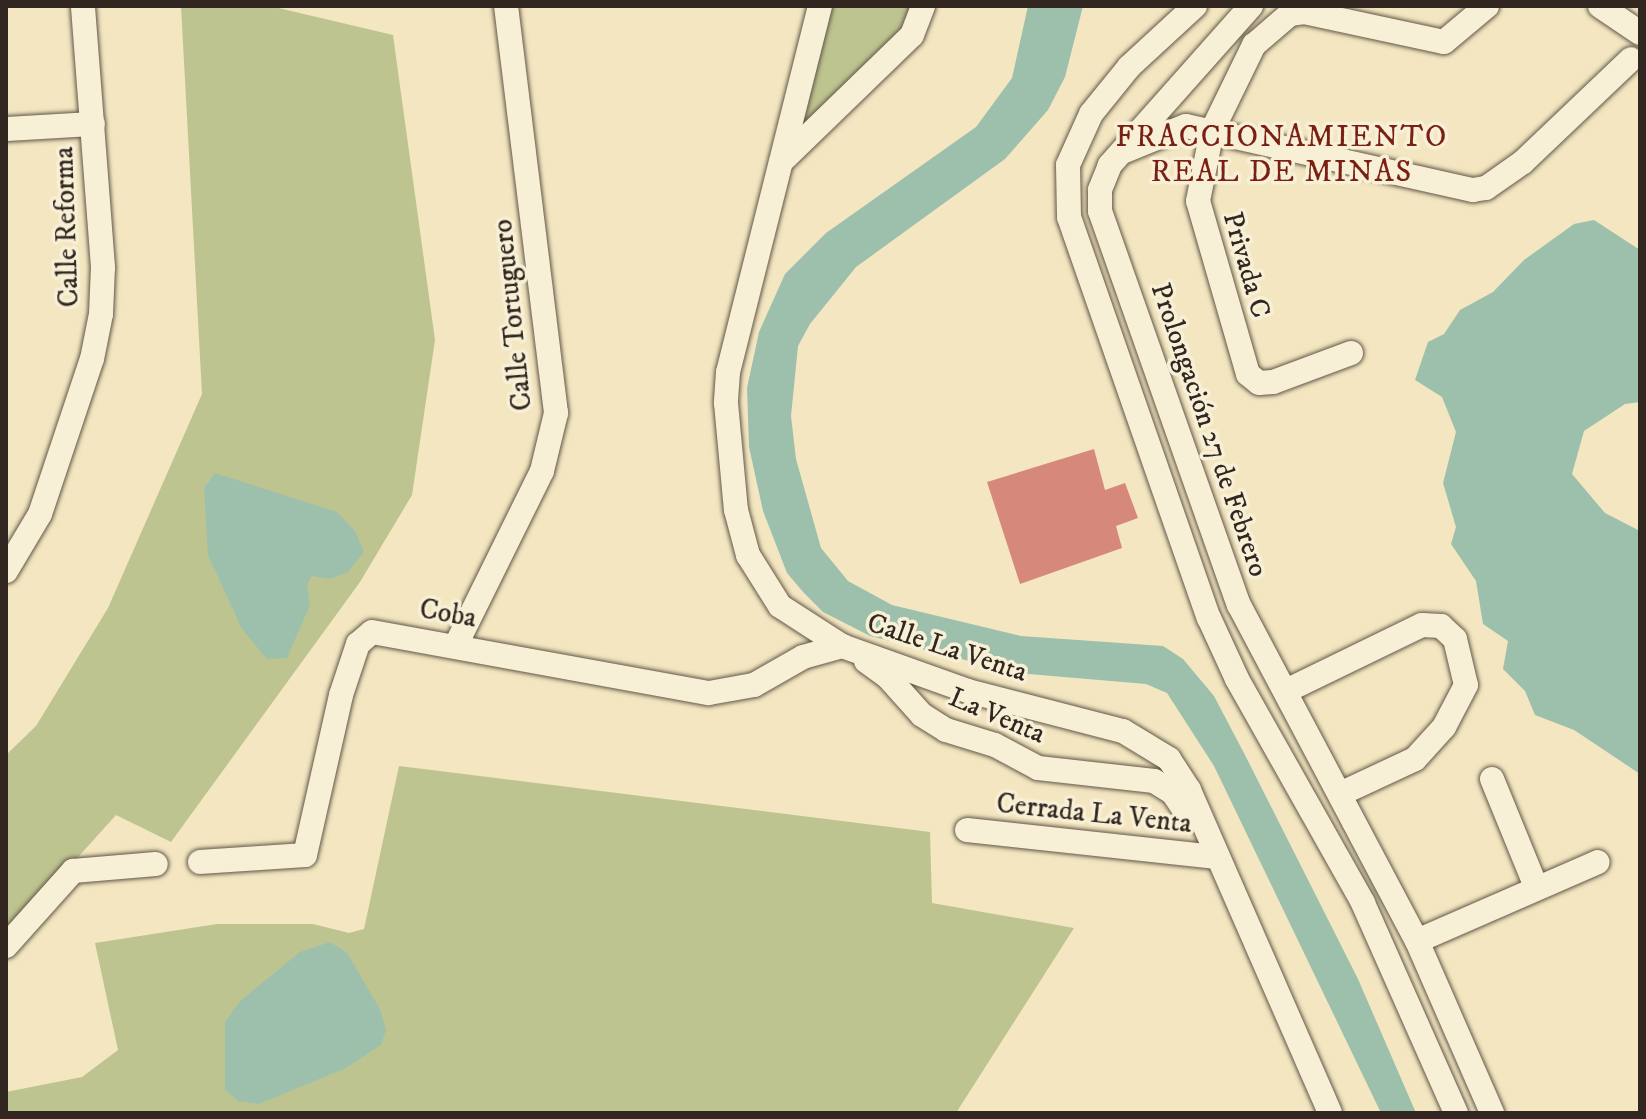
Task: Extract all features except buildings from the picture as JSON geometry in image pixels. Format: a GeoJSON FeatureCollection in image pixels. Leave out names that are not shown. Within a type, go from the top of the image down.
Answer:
{"type":"FeatureCollection","features":[{"type":"Feature","properties":{"kind":"street","name":"Calle Reforma"},"geometry":{"type":"LineString","coordinates":[[6,571],[40,514],[99,330],[103,267],[83,6]]}},
{"type":"Feature","properties":{"kind":"street","name":"Calle Tortuguero"},"geometry":{"type":"LineString","coordinates":[[456,645],[542,471],[556,413],[506,6]]}},
{"type":"Feature","properties":{"kind":"street","name":"Calle La Venta"},"geometry":{"type":"LineString","coordinates":[[820,6],[728,372],[726,403],[736,510],[748,555],[768,592],[796,621],[842,646],[985,696],[1149,743],[1183,778],[1215,857],[1330,1113]]}},
{"type":"Feature","properties":{"kind":"street"},"geometry":{"type":"LineString","coordinates":[[781,162],[912,35],[923,6]]}},
{"type":"Feature","properties":{"kind":"street"},"geometry":{"type":"LineString","coordinates":[[1195,6],[1106,92],[1068,165],[1069,217],[1209,618],[1237,679],[1363,903],[1456,1113]]}},
{"type":"Feature","properties":{"kind":"street","name":"Prolongación 27 de Febrero"},"geometry":{"type":"LineString","coordinates":[[1251,6],[1119,153],[1100,190],[1100,211],[1161,376],[1215,548],[1239,605],[1288,690],[1417,941],[1492,1113]]}},
{"type":"Feature","properties":{"kind":"street","name":"Privada C"},"geometry":{"type":"LineString","coordinates":[[1351,353],[1273,382],[1259,383],[1248,374],[1198,201],[1206,129],[1254,45],[1290,14],[1317,14],[1444,42],[1487,6]]}},
{"type":"Feature","properties":{"kind":"street"},"geometry":{"type":"LineString","coordinates":[[1600,6],[1640,33]]}},
{"type":"Feature","properties":{"kind":"street"},"geometry":{"type":"LineString","coordinates":[[1119,153],[1179,127],[1206,129],[1473,190],[1486,188],[1523,162],[1631,59]]}},
{"type":"Feature","properties":{"kind":"street"},"geometry":{"type":"LineString","coordinates":[[1186,76],[1179,98],[1185,115],[1206,129]]}},
{"type":"Feature","properties":{"kind":"street"},"geometry":{"type":"LineString","coordinates":[[6,129],[93,124]]}},
{"type":"Feature","properties":{"kind":"street"},"geometry":{"type":"LineString","coordinates":[[1127,389],[1161,376]]}},
{"type":"Feature","properties":{"kind":"street"},"geometry":{"type":"LineString","coordinates":[[1209,618],[1239,605]]}},
{"type":"Feature","properties":{"kind":"street"},"geometry":{"type":"LineString","coordinates":[[1288,690],[1422,625],[1441,626],[1455,639],[1466,685],[1444,727],[1415,759],[1340,794]]}},
{"type":"Feature","properties":{"kind":"street","name":"Coba"},"geometry":{"type":"LineString","coordinates":[[200,862],[305,855],[338,708],[364,636],[378,632],[725,693],[842,646]]}},
{"type":"Feature","properties":{"kind":"street","name":"La Venta"},"geometry":{"type":"LineString","coordinates":[[842,646],[847,654],[887,676],[929,720],[1038,768],[1161,783],[1215,857]]}},
{"type":"Feature","properties":{"kind":"street"},"geometry":{"type":"LineString","coordinates":[[971,737],[985,696]]}},
{"type":"Feature","properties":{"kind":"street"},"geometry":{"type":"LineString","coordinates":[[1492,779],[1536,887]]}},
{"type":"Feature","properties":{"kind":"street","name":"Cerrada La Venta"},"geometry":{"type":"LineString","coordinates":[[967,830],[1215,857]]}},
{"type":"Feature","properties":{"kind":"street"},"geometry":{"type":"LineString","coordinates":[[1417,941],[1598,862]]}},
{"type":"Feature","properties":{"kind":"street"},"geometry":{"type":"LineString","coordinates":[[6,946],[73,871],[156,864]]}},
{"type":"Feature","properties":{"kind":"green space"},"geometry":{"type":"Polygon","coordinates":[[[181,6],[270,6],[393,35],[435,340],[412,495],[360,582],[171,842],[116,815],[6,937],[6,755],[36,726],[108,608],[202,394],[181,6]]]}},
{"type":"Feature","properties":{"kind":"green space"},"geometry":{"type":"Polygon","coordinates":[[[820,6],[923,6],[781,162],[820,6]]]}},
{"type":"Feature","properties":{"kind":"green space"},"geometry":{"type":"Polygon","coordinates":[[[399,766],[930,832],[932,903],[1074,928],[956,1113],[8,1113],[6,1092],[82,1077],[118,1050],[95,943],[217,924],[313,924],[349,933],[364,929],[399,766]]]}},
{"type":"Feature","properties":{"kind":"shaded area"},"geometry":{"type":"Polygon","coordinates":[[[1028,6],[1083,6],[1065,77],[1048,110],[1005,159],[856,267],[810,324],[798,346],[791,416],[796,459],[821,548],[848,581],[892,605],[1021,636],[1163,646],[1183,659],[1214,696],[1245,755],[1358,979],[1416,1113],[1381,1113],[1214,766],[1167,693],[1146,684],[1017,673],[870,636],[823,612],[804,593],[787,573],[763,511],[749,447],[747,388],[759,332],[785,274],[826,233],[976,127],[1012,78],[1028,6]]]}},
{"type":"Feature","properties":{"kind":"shaded area"},"geometry":{"type":"Polygon","coordinates":[[[1594,220],[1640,250],[1640,402],[1625,404],[1584,431],[1572,474],[1605,513],[1640,531],[1640,774],[1574,730],[1535,715],[1525,691],[1503,669],[1508,641],[1483,624],[1476,581],[1451,544],[1456,527],[1443,483],[1456,432],[1442,397],[1415,380],[1428,342],[1444,334],[1460,310],[1493,292],[1524,260],[1574,224],[1594,220]]]}},
{"type":"Feature","properties":{"kind":"shaded area"},"geometry":{"type":"Polygon","coordinates":[[[215,473],[337,512],[355,531],[364,552],[348,572],[330,579],[312,576],[307,585],[310,605],[287,658],[267,659],[242,629],[208,555],[204,488],[215,473]]]}},
{"type":"Feature","properties":{"kind":"shaded area"},"geometry":{"type":"Polygon","coordinates":[[[330,942],[347,953],[380,1009],[386,1030],[381,1045],[346,1068],[259,1104],[238,1101],[225,1090],[225,1022],[240,1001],[300,952],[330,942]]]}},
{"type":"Feature","properties":{"kind":"district","name":"FRACCIONAMIENTO REAL DE MINAS"},"geometry":{"type":"Point","coordinates":[1282,155]}}]}
